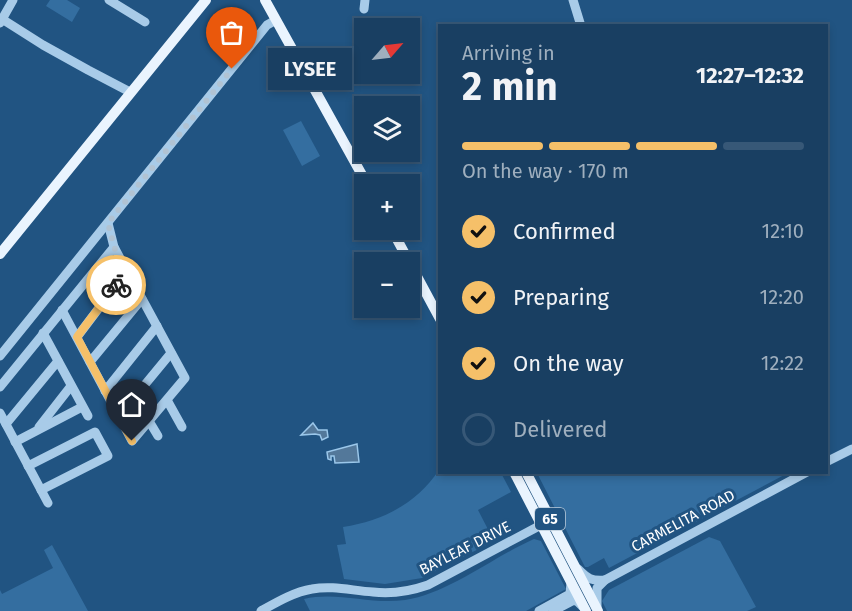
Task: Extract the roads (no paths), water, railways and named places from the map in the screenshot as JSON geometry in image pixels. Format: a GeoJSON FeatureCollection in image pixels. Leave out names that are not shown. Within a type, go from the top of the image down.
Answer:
{"type":"FeatureCollection","features":[{"type":"Feature","properties":{"kind":"main road"},"geometry":{"type":"LineString","coordinates":[[0,254],[206,0]]}},
{"type":"Feature","properties":{"kind":"main road"},"geometry":{"type":"LineString","coordinates":[[265,0],[362,174]]}},
{"type":"Feature","properties":{"kind":"main road"},"geometry":{"type":"LineString","coordinates":[[397,240],[438,315]]}},
{"type":"Feature","properties":{"kind":"main road","name":"65"},"geometry":{"type":"LineString","coordinates":[[515,474],[570,581],[591,610]]}},
{"type":"Feature","properties":{"kind":"main road","name":"65"},"geometry":{"type":"LineString","coordinates":[[527,474],[574,565],[591,610]]}},
{"type":"Feature","properties":{"kind":"street"},"geometry":{"type":"LineString","coordinates":[[13,0],[1,21],[130,92]]}},
{"type":"Feature","properties":{"kind":"street"},"geometry":{"type":"LineString","coordinates":[[109,0],[145,22]]}},
{"type":"Feature","properties":{"kind":"street"},"geometry":{"type":"LineString","coordinates":[[123,9],[131,0]]}},
{"type":"Feature","properties":{"kind":"street"},"geometry":{"type":"LineString","coordinates":[[573,0],[580,24]]}},
{"type":"Feature","properties":{"kind":"street"},"geometry":{"type":"LineString","coordinates":[[0,356],[267,25],[276,20]]}},
{"type":"Feature","properties":{"kind":"street"},"geometry":{"type":"LineString","coordinates":[[62,310],[132,441],[186,378],[114,247],[108,223]]}},
{"type":"Feature","properties":{"kind":"street"},"geometry":{"type":"LineString","coordinates":[[0,387],[114,247]]}},
{"type":"Feature","properties":{"kind":"street"},"geometry":{"type":"LineString","coordinates":[[77,337],[127,271]]}},
{"type":"Feature","properties":{"kind":"street"},"geometry":{"type":"LineString","coordinates":[[90,362],[142,299]]}},
{"type":"Feature","properties":{"kind":"street"},"geometry":{"type":"LineString","coordinates":[[105,391],[157,326]]}},
{"type":"Feature","properties":{"kind":"street"},"geometry":{"type":"LineString","coordinates":[[43,333],[88,416]]}},
{"type":"Feature","properties":{"kind":"street"},"geometry":{"type":"LineString","coordinates":[[119,416],[171,353]]}},
{"type":"Feature","properties":{"kind":"street"},"geometry":{"type":"LineString","coordinates":[[6,424],[58,361]]}},
{"type":"Feature","properties":{"kind":"street"},"geometry":{"type":"LineString","coordinates":[[36,431],[71,386]]}},
{"type":"Feature","properties":{"kind":"street"},"geometry":{"type":"LineString","coordinates":[[167,400],[182,427]]}},
{"type":"Feature","properties":{"kind":"street"},"geometry":{"type":"LineString","coordinates":[[15,442],[82,407]]}},
{"type":"Feature","properties":{"kind":"street"},"geometry":{"type":"LineString","coordinates":[[0,413],[48,503]]}},
{"type":"Feature","properties":{"kind":"street"},"geometry":{"type":"LineString","coordinates":[[149,421],[158,436]]}},
{"type":"Feature","properties":{"kind":"street"},"geometry":{"type":"LineString","coordinates":[[28,466],[95,432],[108,456],[41,490]]}},
{"type":"Feature","properties":{"kind":"street"},"geometry":{"type":"LineString","coordinates":[[828,461],[852,449]]}},
{"type":"Feature","properties":{"kind":"street","name":"CARMELITA ROAD"},"geometry":{"type":"LineString","coordinates":[[605,580],[803,474]]}},
{"type":"Feature","properties":{"kind":"street","name":"BAYLEAF DRIVE"},"geometry":{"type":"LineString","coordinates":[[261,611],[291,595],[313,588],[342,588],[387,593],[419,588],[542,525]]}},
{"type":"Feature","properties":{"kind":"street"},"geometry":{"type":"LineString","coordinates":[[574,565],[593,581],[605,580]]}},
{"type":"Feature","properties":{"kind":"street"},"geometry":{"type":"LineString","coordinates":[[553,611],[574,600],[591,610],[597,588],[605,580]]}},
{"type":"Feature","properties":{"kind":"street"},"geometry":{"type":"LineString","coordinates":[[539,611],[570,594],[570,581]]}},
{"type":"Feature","properties":{"kind":"place","name":"LYSEE"},"geometry":{"type":"Point","coordinates":[232,69]}}]}
